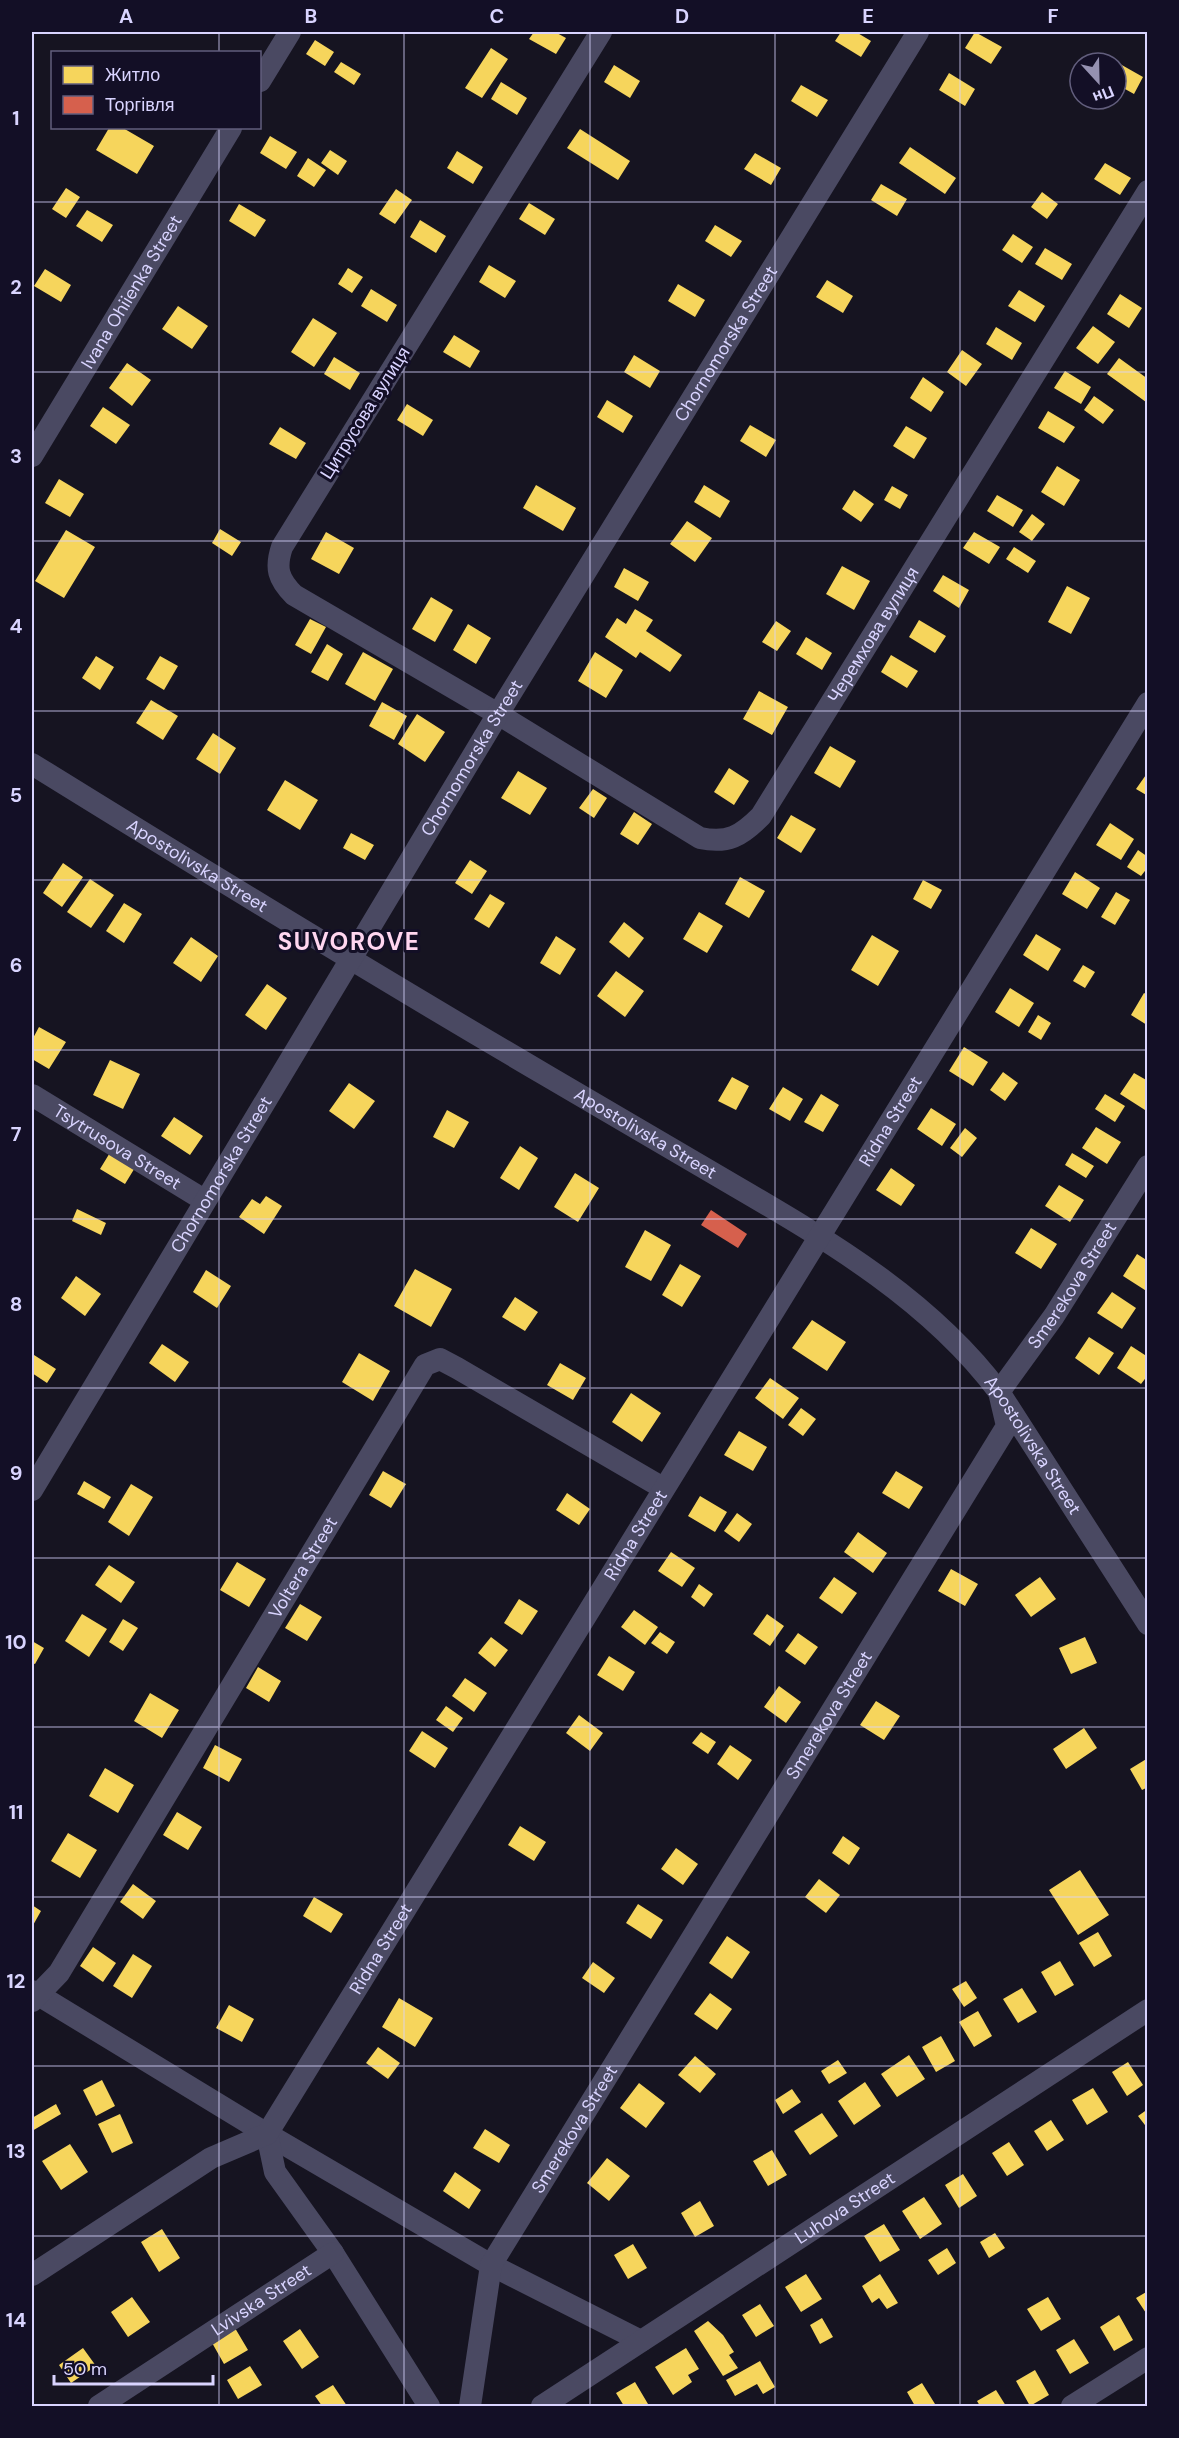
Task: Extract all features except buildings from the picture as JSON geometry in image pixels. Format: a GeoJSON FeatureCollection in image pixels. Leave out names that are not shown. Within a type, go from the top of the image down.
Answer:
{"type":"FeatureCollection","features":[{"type":"Feature","properties":{"kind":"street"},"geometry":{"type":"LineString","coordinates":[[261,79],[290,32]]}},
{"type":"Feature","properties":{"kind":"street","name":"Цитрусова вулиця"},"geometry":{"type":"LineString","coordinates":[[498,714],[294,595],[279,575],[277,562],[282,547],[601,32]]}},
{"type":"Feature","properties":{"kind":"street","name":"Chornomorska Street"},"geometry":{"type":"LineString","coordinates":[[32,1490],[204,1200],[498,714],[918,32]]}},
{"type":"Feature","properties":{"kind":"street","name":"Ivana Ohiienka Street"},"geometry":{"type":"LineString","coordinates":[[32,456],[38,432],[230,129]]}},
{"type":"Feature","properties":{"kind":"street","name":"Черемхова вулиця"},"geometry":{"type":"LineString","coordinates":[[498,714],[700,838],[723,841],[743,833],[761,816],[1148,191]]}},
{"type":"Feature","properties":{"kind":"street","name":"Ridna Street"},"geometry":{"type":"LineString","coordinates":[[267,2134],[818,1235],[1148,703]]}},
{"type":"Feature","properties":{"kind":"street","name":"Apostolivska Street"},"geometry":{"type":"LineString","coordinates":[[32,764],[350,960],[818,1235],[893,1288],[949,1334],[980,1366],[1148,1624]]}},
{"type":"Feature","properties":{"kind":"street","name":"Tsytrusova Street"},"geometry":{"type":"LineString","coordinates":[[32,1095],[204,1200]]}},
{"type":"Feature","properties":{"kind":"street","name":"Smerekova Street"},"geometry":{"type":"LineString","coordinates":[[490,2265],[1006,1426],[999,1392],[1054,1316],[1148,1166]]}},
{"type":"Feature","properties":{"kind":"street","name":"Voltera Street"},"geometry":{"type":"LineString","coordinates":[[34,1996],[59,1973],[425,1365],[440,1359],[663,1488]]}},
{"type":"Feature","properties":{"kind":"street"},"geometry":{"type":"LineString","coordinates":[[34,1996],[490,2265],[641,2341]]}},
{"type":"Feature","properties":{"kind":"street","name":"Luhova Street"},"geometry":{"type":"LineString","coordinates":[[542,2406],[1148,2010]]}},
{"type":"Feature","properties":{"kind":"street"},"geometry":{"type":"LineString","coordinates":[[267,2134],[275,2172],[333,2253],[429,2406]]}},
{"type":"Feature","properties":{"kind":"street"},"geometry":{"type":"LineString","coordinates":[[32,2275],[211,2158],[267,2134]]}},
{"type":"Feature","properties":{"kind":"street","name":"Lvivska Street"},"geometry":{"type":"LineString","coordinates":[[99,2406],[333,2253]]}},
{"type":"Feature","properties":{"kind":"street"},"geometry":{"type":"LineString","coordinates":[[470,2406],[490,2265]]}},
{"type":"Feature","properties":{"kind":"street"},"geometry":{"type":"LineString","coordinates":[[1072,2406],[1148,2358]]}},
{"type":"Feature","properties":{"kind":"district","name":"SUVOROVE"},"geometry":{"type":"Point","coordinates":[349,942]}}]}
